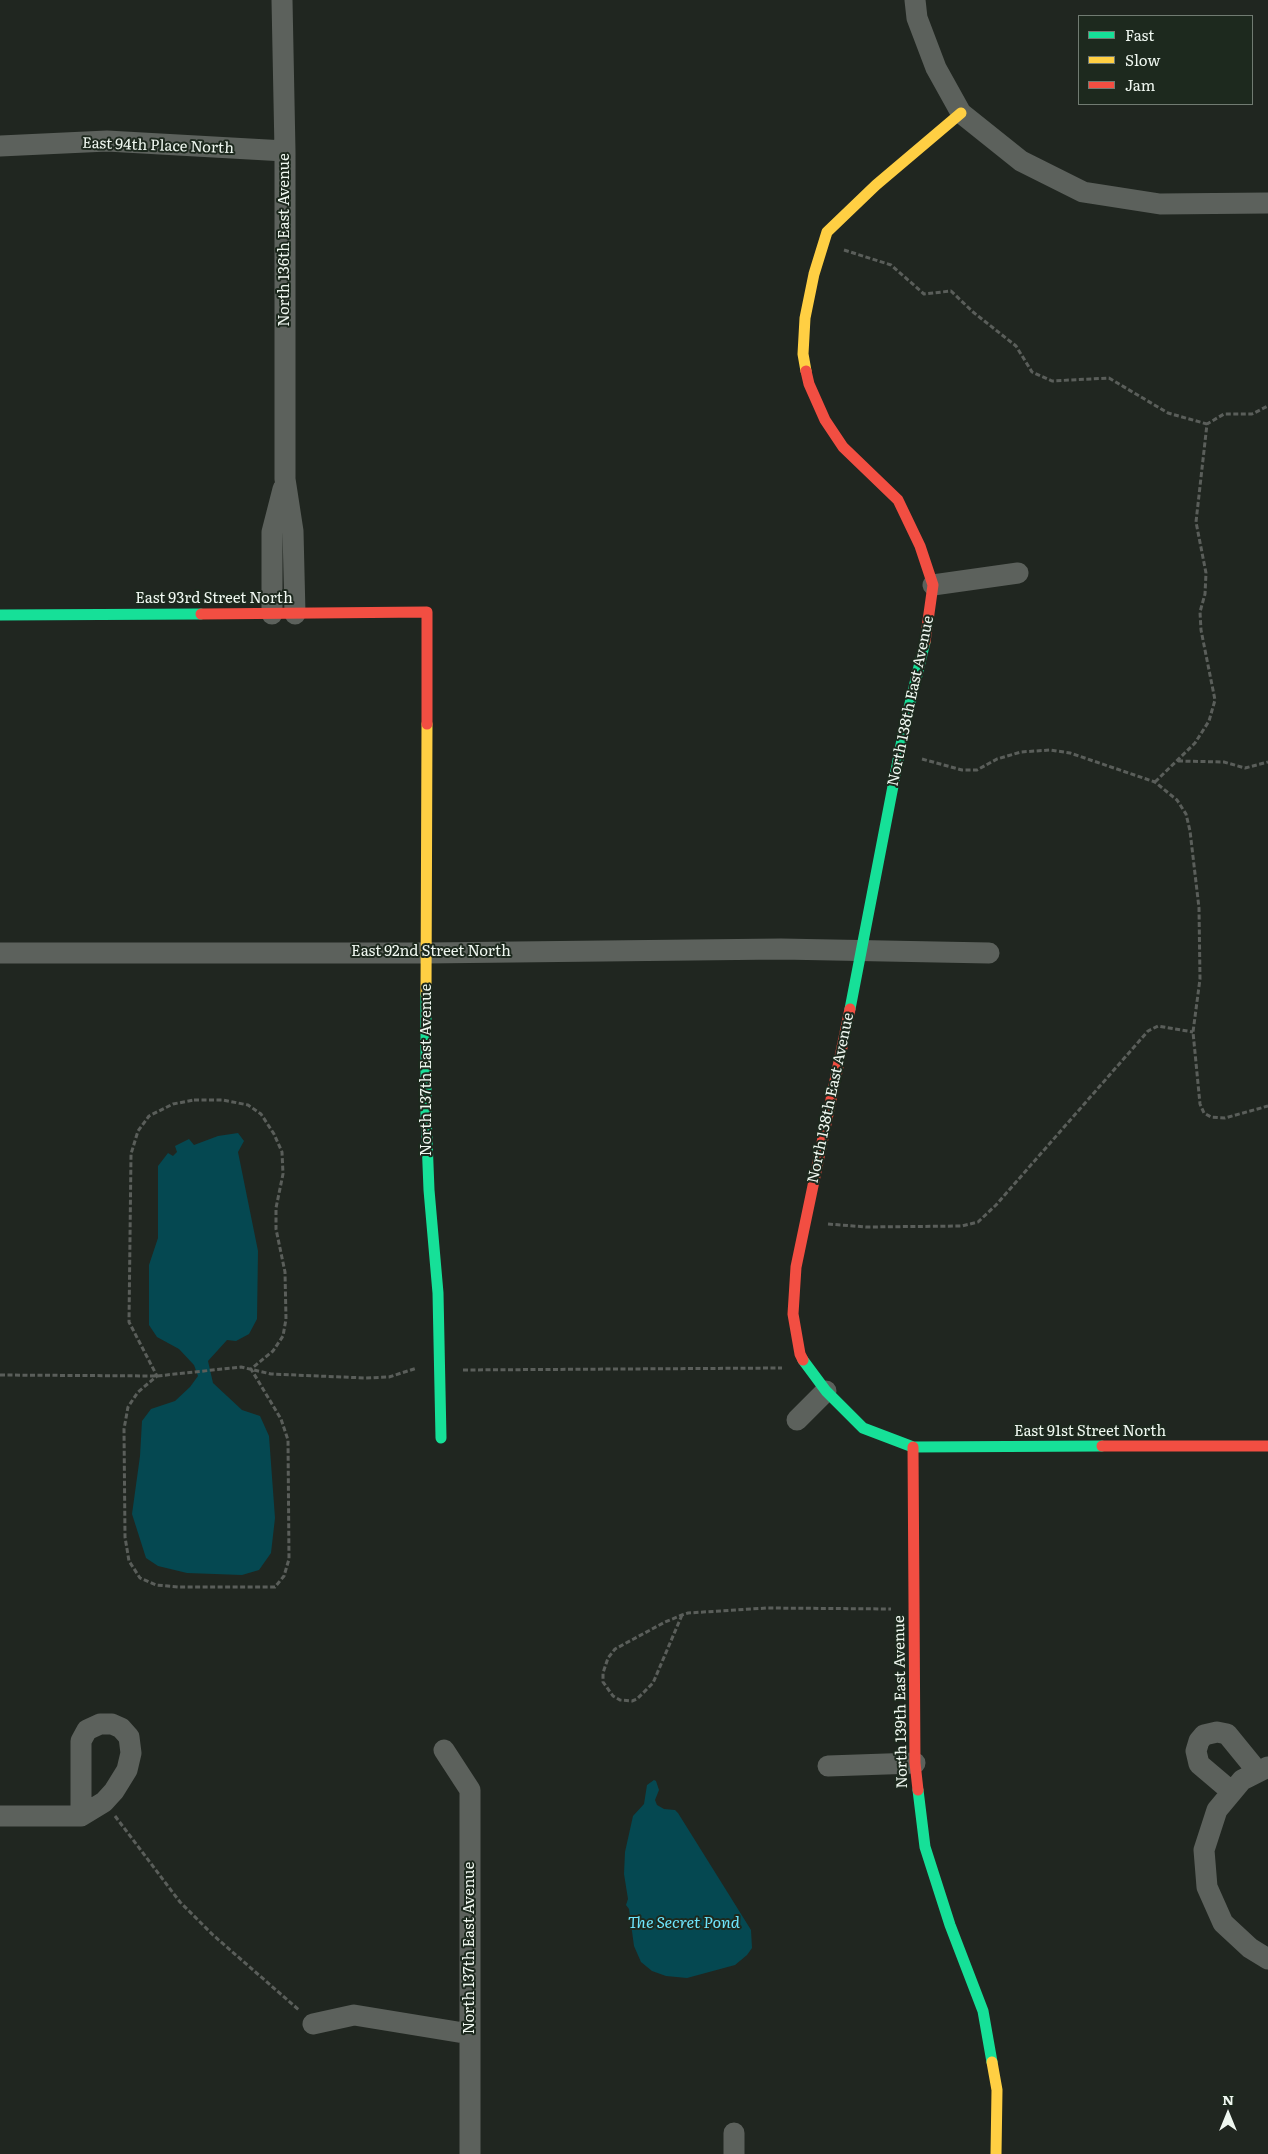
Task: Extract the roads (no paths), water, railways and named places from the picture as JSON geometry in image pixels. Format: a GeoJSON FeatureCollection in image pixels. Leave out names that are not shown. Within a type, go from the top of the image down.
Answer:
{"type":"FeatureCollection","features":[{"type":"Feature","properties":{"kind":"street","name":"North 136th East Avenue"},"geometry":{"type":"LineString","coordinates":[[282,0],[285,151],[285,480],[293,531],[295,614]]}},
{"type":"Feature","properties":{"kind":"street"},"geometry":{"type":"LineString","coordinates":[[916,0],[917,18],[936,68],[961,112],[1021,161],[1082,192],[1160,204],[1268,203]]}},
{"type":"Feature","properties":{"kind":"street","name":"North 138th East Avenue"},"geometry":{"type":"LineString","coordinates":[[913,1447],[863,1428],[826,1391],[807,1368],[800,1354],[793,1314],[796,1267],[804,1223],[863,950],[900,753],[927,632],[933,585],[920,546],[898,500],[843,447],[825,420],[809,384],[803,354],[805,318],[822,245],[827,232],[876,185],[961,112]]}},
{"type":"Feature","properties":{"kind":"street","name":"East 94th Place North"},"geometry":{"type":"LineString","coordinates":[[0,146],[107,141],[285,151]]}},
{"type":"Feature","properties":{"kind":"street","name":"North 136th East Avenue"},"geometry":{"type":"LineString","coordinates":[[272,614],[272,532],[285,480]]}},
{"type":"Feature","properties":{"kind":"street"},"geometry":{"type":"LineString","coordinates":[[933,585],[1018,573]]}},
{"type":"Feature","properties":{"kind":"street","name":"East 93rd Street North"},"geometry":{"type":"LineString","coordinates":[[0,615],[428,612]]}},
{"type":"Feature","properties":{"kind":"street","name":"North 137th East Avenue"},"geometry":{"type":"LineString","coordinates":[[428,612],[426,1114],[429,1190],[438,1292],[441,1438]]}},
{"type":"Feature","properties":{"kind":"street","name":"East 92nd Street North"},"geometry":{"type":"LineString","coordinates":[[0,953],[863,950],[989,953]]}},
{"type":"Feature","properties":{"kind":"street"},"geometry":{"type":"LineString","coordinates":[[797,1420],[826,1391]]}},
{"type":"Feature","properties":{"kind":"street","name":"East 91st Street North"},"geometry":{"type":"LineString","coordinates":[[913,1447],[1268,1446]]}},
{"type":"Feature","properties":{"kind":"street","name":"North 139th East Avenue"},"geometry":{"type":"LineString","coordinates":[[913,1447],[915,1763],[926,1847],[950,1925],[983,2011],[997,2090],[996,2154]]}},
{"type":"Feature","properties":{"kind":"street"},"geometry":{"type":"LineString","coordinates":[[0,1816],[81,1816],[104,1802],[127,1770],[131,1753],[129,1737],[121,1728],[112,1724],[100,1724],[87,1730],[81,1741],[81,1816]]}},
{"type":"Feature","properties":{"kind":"street","name":"North 137th East Avenue"},"geometry":{"type":"LineString","coordinates":[[444,1750],[470,1790],[470,2154]]}},
{"type":"Feature","properties":{"kind":"street"},"geometry":{"type":"LineString","coordinates":[[828,1766],[915,1763]]}},
{"type":"Feature","properties":{"kind":"street"},"geometry":{"type":"LineString","coordinates":[[1250,1778],[1216,1810],[1204,1850],[1208,1887],[1222,1923],[1250,1948],[1268,1959]]}},
{"type":"Feature","properties":{"kind":"street"},"geometry":{"type":"LineString","coordinates":[[314,2024],[354,2015],[470,2034]]}},
{"type":"Feature","properties":{"kind":"street"},"geometry":{"type":"LineString","coordinates":[[734,2133],[734,2154]]}},
{"type":"Feature","properties":{"kind":"water"},"geometry":{"type":"Polygon","coordinates":[[[238,1133],[244,1141],[238,1152],[258,1251],[257,1319],[249,1334],[236,1341],[227,1340],[208,1361],[213,1383],[242,1410],[260,1416],[269,1436],[275,1518],[271,1553],[259,1570],[242,1575],[187,1573],[158,1566],[146,1558],[132,1514],[140,1456],[142,1421],[151,1409],[175,1401],[190,1387],[198,1376],[194,1365],[179,1349],[157,1337],[149,1325],[149,1265],[158,1238],[158,1166],[168,1153],[173,1156],[177,1152],[175,1146],[189,1139],[194,1145],[218,1136],[238,1133]]]}},
{"type":"Feature","properties":{"kind":"water","name":"The Secret Pond"},"geometry":{"type":"Polygon","coordinates":[[[654,1780],[659,1790],[655,1800],[657,1805],[664,1809],[675,1810],[678,1813],[751,1930],[752,1948],[735,1965],[687,1978],[666,1976],[652,1971],[641,1962],[634,1946],[629,1909],[626,1905],[628,1899],[624,1874],[625,1852],[633,1816],[644,1804],[647,1785],[654,1780]]]}}]}
